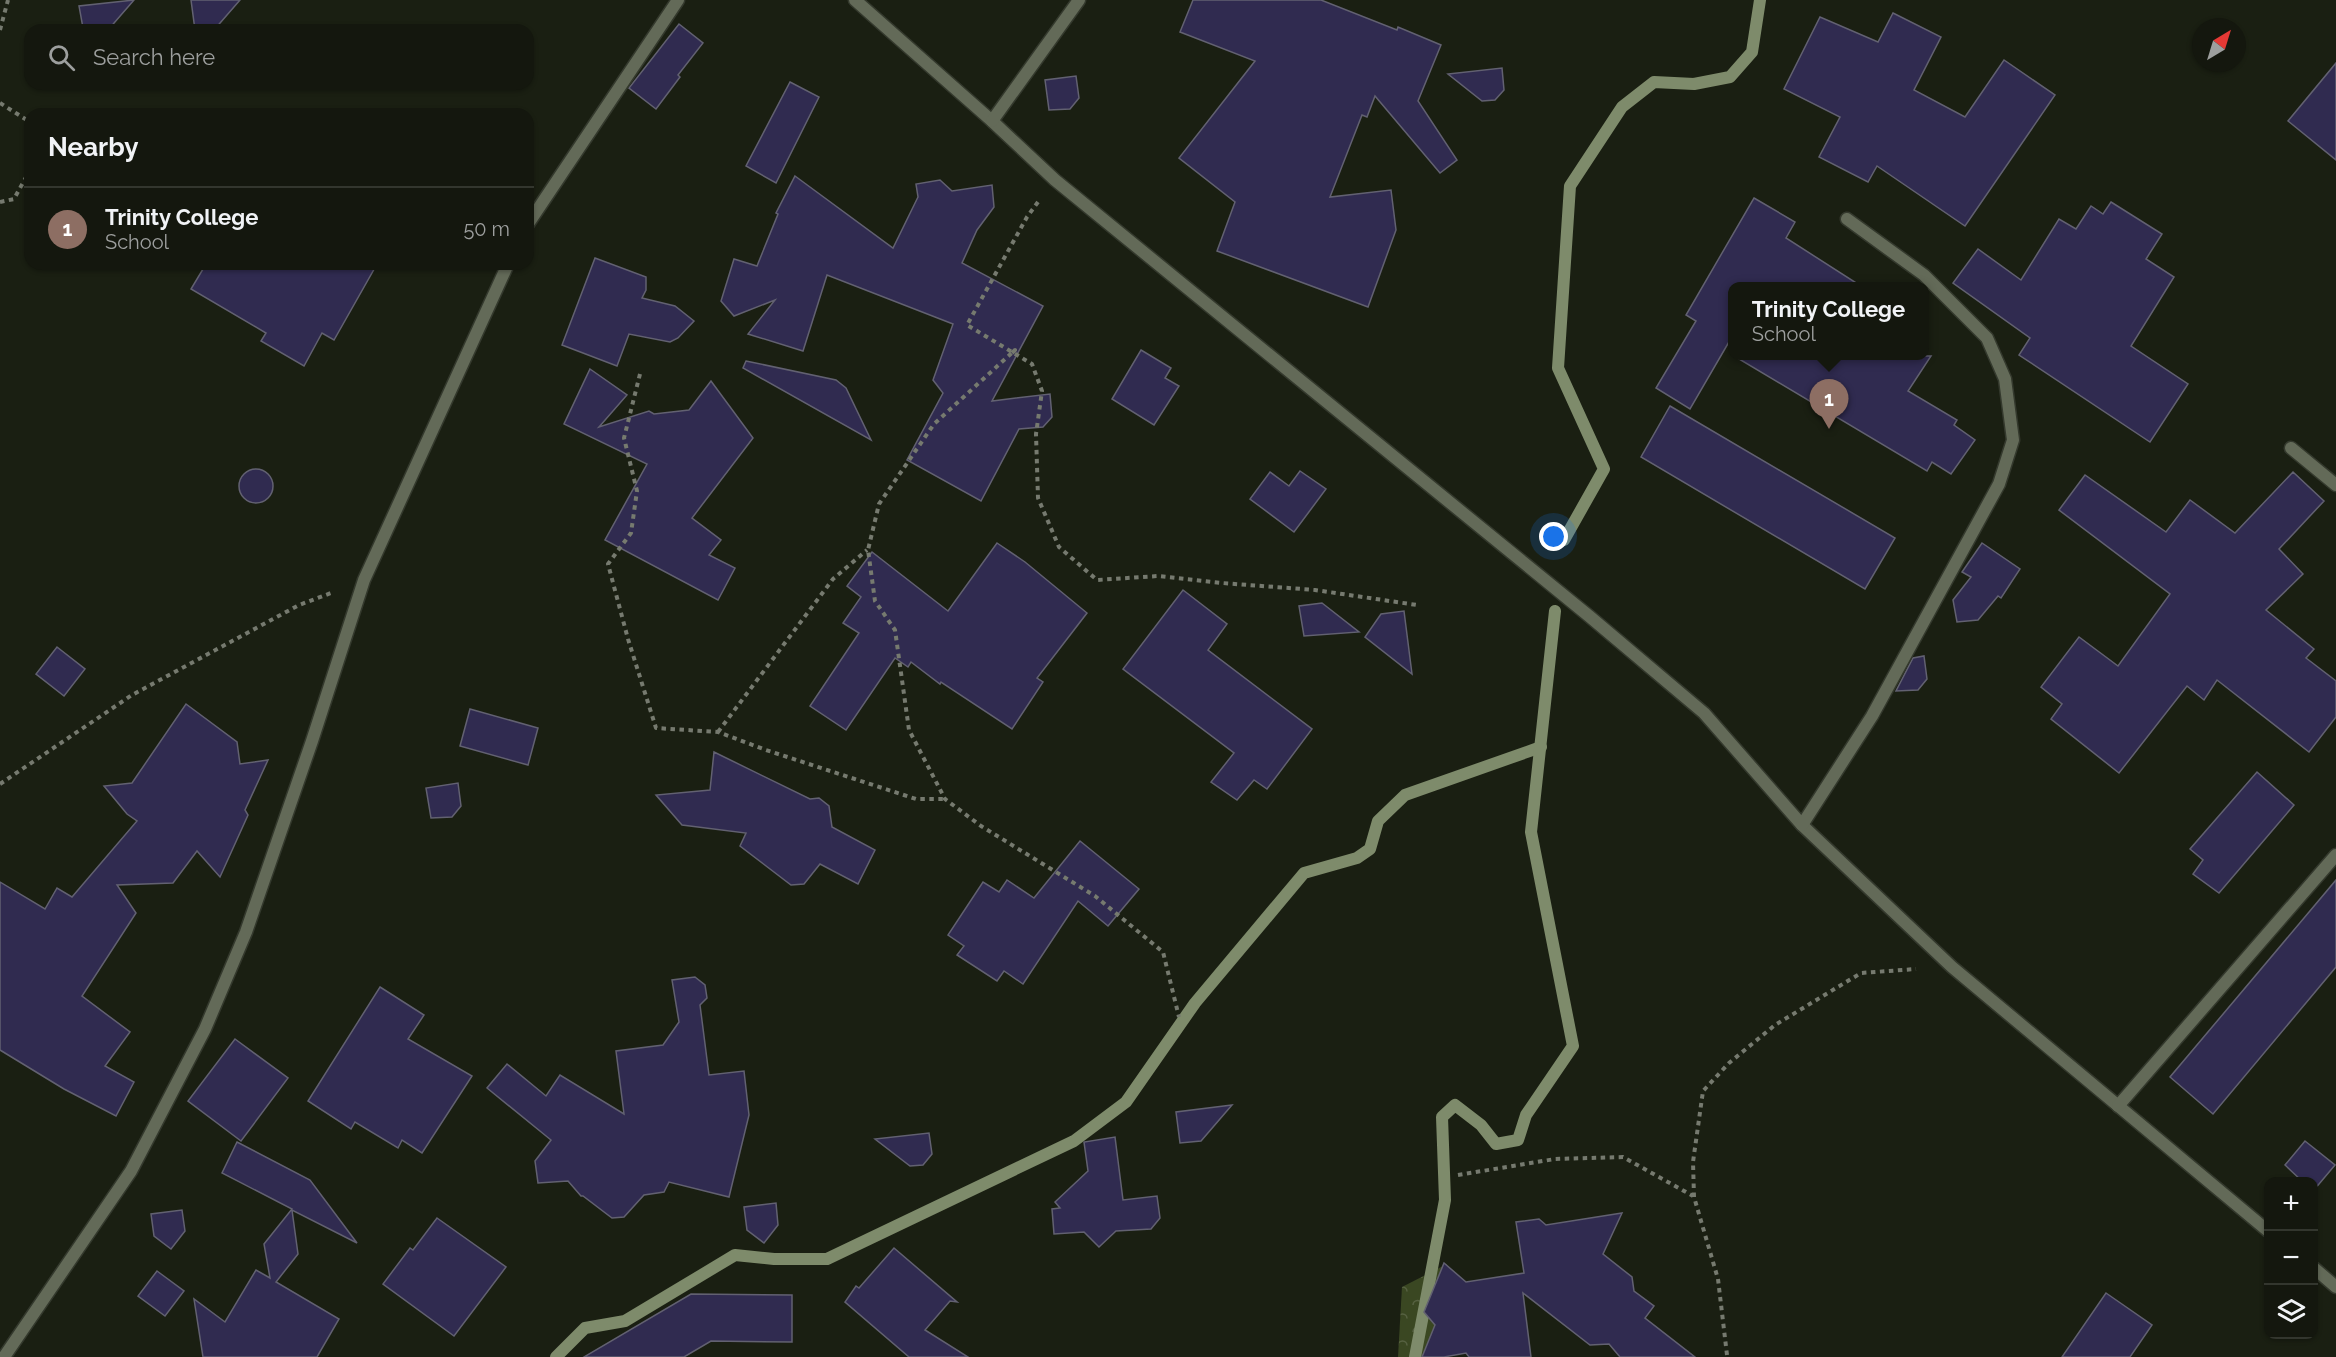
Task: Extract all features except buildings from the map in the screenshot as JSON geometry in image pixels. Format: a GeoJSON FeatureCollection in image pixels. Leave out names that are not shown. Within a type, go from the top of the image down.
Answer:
{"type":"FeatureCollection","features":[{"type":"Feature","properties":{"kind":"street"},"geometry":{"type":"LineString","coordinates":[[534,215],[678,0]]}},
{"type":"Feature","properties":{"kind":"street"},"geometry":{"type":"LineString","coordinates":[[855,0],[992,121],[1054,180],[1589,616],[1704,713],[1802,825],[1952,967],[2264,1228]]}},
{"type":"Feature","properties":{"kind":"street"},"geometry":{"type":"LineString","coordinates":[[992,121],[1079,0]]}},
{"type":"Feature","properties":{"kind":"street"},"geometry":{"type":"LineString","coordinates":[[1802,825],[1872,716],[1999,484],[2013,440],[2005,379],[1987,338],[1924,275],[1847,219]]}},
{"type":"Feature","properties":{"kind":"street"},"geometry":{"type":"LineString","coordinates":[[4,1357],[131,1171],[205,1029],[246,932],[312,741],[363,580],[505,270]]}},
{"type":"Feature","properties":{"kind":"street"},"geometry":{"type":"LineString","coordinates":[[2291,448],[2336,485]]}},
{"type":"Feature","properties":{"kind":"street"},"geometry":{"type":"LineString","coordinates":[[2118,1106],[2336,855]]}},
{"type":"Feature","properties":{"kind":"street"},"geometry":{"type":"LineString","coordinates":[[2318,1272],[2336,1287]]}},
{"type":"Feature","properties":{"kind":"path"},"geometry":{"type":"LineString","coordinates":[[0,30],[8,0]]}},
{"type":"Feature","properties":{"kind":"path"},"geometry":{"type":"LineString","coordinates":[[0,103],[24,118]]}},
{"type":"Feature","properties":{"kind":"path"},"geometry":{"type":"LineString","coordinates":[[1054,180],[1027,217],[967,326],[1032,364],[1042,391],[1036,434],[1038,498],[1059,547],[1097,580],[1158,576],[1222,584],[1315,590],[1417,605]]}},
{"type":"Feature","properties":{"kind":"path"},"geometry":{"type":"LineString","coordinates":[[0,202],[14,199],[24,181]]}},
{"type":"Feature","properties":{"kind":"path"},"geometry":{"type":"LineString","coordinates":[[1012,353],[1015,350],[934,424],[879,504],[868,550],[875,601],[895,630],[909,730],[945,799],[981,826],[1095,896],[1163,952],[1179,1017]]}},
{"type":"Feature","properties":{"kind":"path"},"geometry":{"type":"LineString","coordinates":[[640,374],[624,438],[637,491],[631,533],[608,564],[628,639],[656,728],[718,732],[916,799],[945,799]]}},
{"type":"Feature","properties":{"kind":"path"},"geometry":{"type":"LineString","coordinates":[[718,732],[833,579],[868,550]]}},
{"type":"Feature","properties":{"kind":"path"},"geometry":{"type":"LineString","coordinates":[[0,784],[132,695],[299,605],[363,580]]}},
{"type":"Feature","properties":{"kind":"path"},"geometry":{"type":"LineString","coordinates":[[1726,1355],[1718,1279],[1694,1197],[1693,1162],[1703,1091],[1729,1062],[1775,1025],[1861,973],[1952,967]]}},
{"type":"Feature","properties":{"kind":"path"},"geometry":{"type":"LineString","coordinates":[[1458,1175],[1555,1159],[1623,1157],[1694,1197]]}},
{"type":"Feature","properties":{"kind":"green space"},"geometry":{"type":"Polygon","coordinates":[[[1447,1264],[1439,1357],[1398,1357],[1402,1287],[1447,1264]]]}},
{"type":"Feature","properties":{"kind":"waterway"},"geometry":{"type":"LineString","coordinates":[[1564,540],[1604,469],[1558,368],[1570,186],[1622,107],[1654,82],[1694,84],[1730,77],[1752,52],[1760,0]]}},
{"type":"Feature","properties":{"kind":"waterway"},"geometry":{"type":"LineString","coordinates":[[1415,1357],[1445,1200],[1442,1117],[1455,1105],[1481,1125],[1496,1144],[1518,1140],[1526,1115],[1573,1046],[1531,832],[1555,611]]}},
{"type":"Feature","properties":{"kind":"waterway"},"geometry":{"type":"LineString","coordinates":[[556,1357],[585,1328],[625,1321],[735,1255],[774,1259],[827,1259],[1074,1141],[1126,1102],[1195,1003],[1304,873],[1357,858],[1370,849],[1378,821],[1405,795],[1541,747]]}},
{"type":"Feature","properties":{"kind":"place","name":"Trinity College"},"geometry":{"type":"Point","coordinates":[1829,429]}}]}
